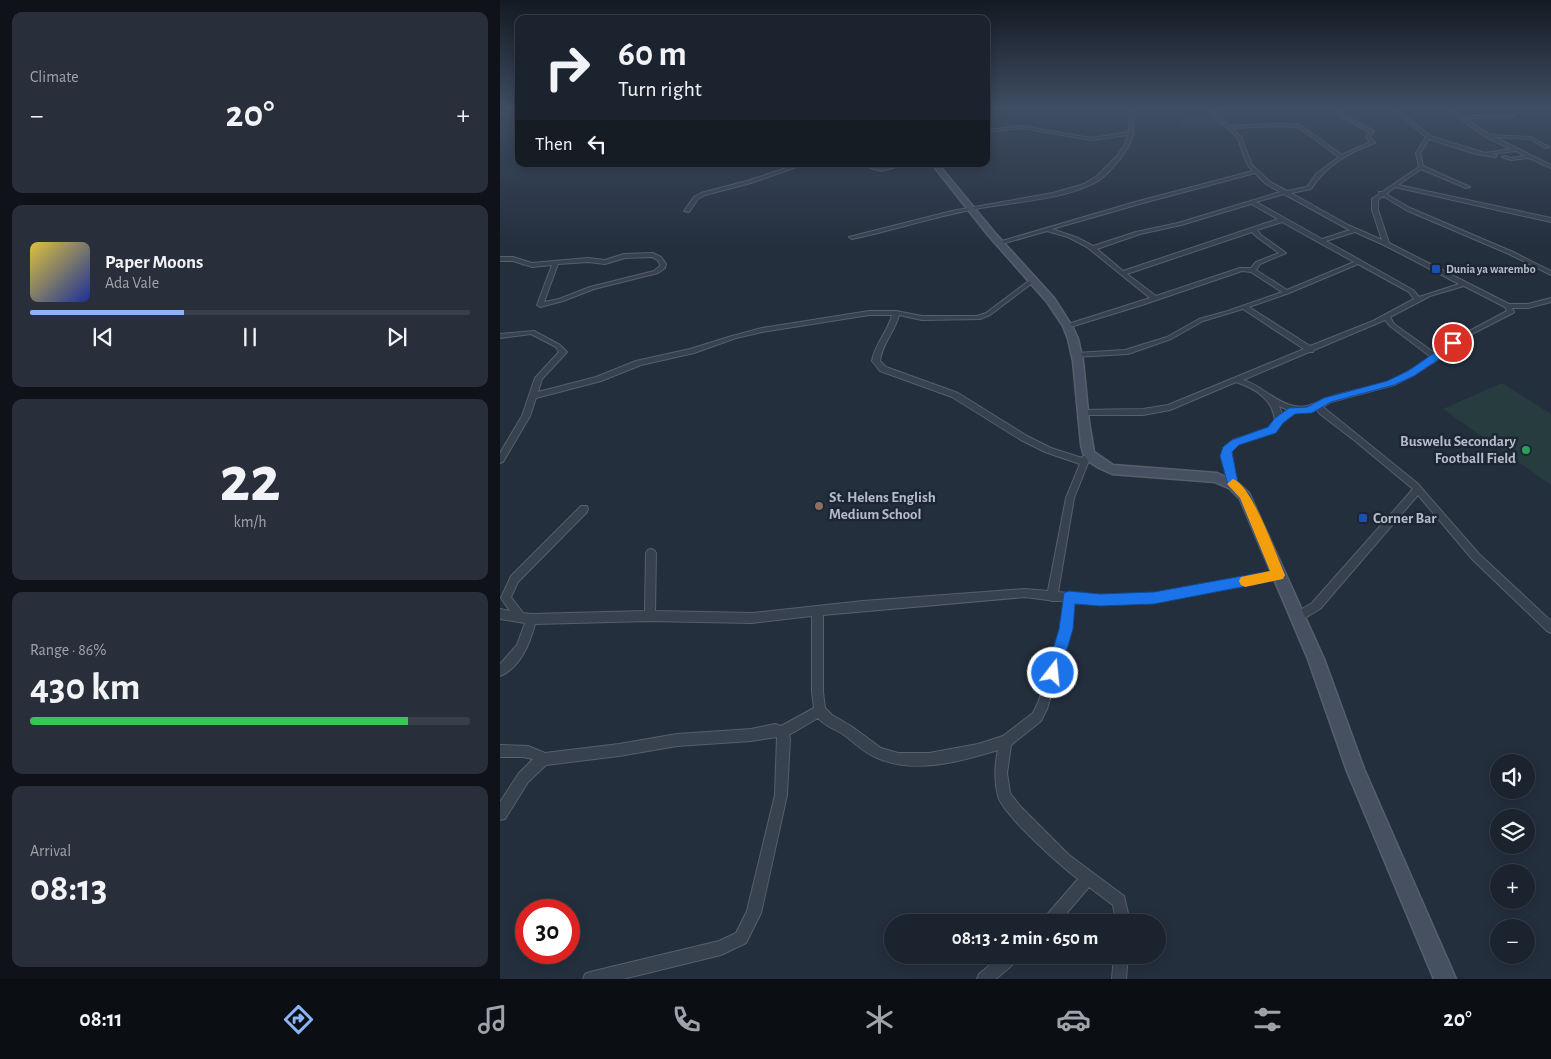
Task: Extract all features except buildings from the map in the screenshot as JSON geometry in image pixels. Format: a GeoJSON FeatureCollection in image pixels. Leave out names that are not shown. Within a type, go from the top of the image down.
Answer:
{"type":"FeatureCollection","features":[{"type":"Feature","properties":{"kind":"main road"},"geometry":{"type":"LineString","coordinates":[[937,167],[998,243],[1053,305],[1067,326],[1073,340],[1076,356],[1086,457],[1112,469],[1216,478],[1233,485],[1244,496],[1316,660],[1356,771],[1445,979]]}},
{"type":"Feature","properties":{"kind":"street"},"geometry":{"type":"LineString","coordinates":[[852,237],[895,229],[970,208],[1086,185],[1098,178],[1122,154]]}},
{"type":"Feature","properties":{"kind":"street"},"geometry":{"type":"LineString","coordinates":[[1245,154],[1254,172],[1285,193],[1508,306],[1528,306],[1551,300]]}},
{"type":"Feature","properties":{"kind":"street"},"geometry":{"type":"LineString","coordinates":[[1338,154],[1342,157]]}},
{"type":"Feature","properties":{"kind":"street"},"geometry":{"type":"LineString","coordinates":[[1094,248],[1138,233],[1179,224],[1308,188],[1316,176],[1348,154]]}},
{"type":"Feature","properties":{"kind":"street"},"geometry":{"type":"LineString","coordinates":[[1418,154],[1421,167]]}},
{"type":"Feature","properties":{"kind":"street"},"geometry":{"type":"LineString","coordinates":[[1478,154],[1495,156]]}},
{"type":"Feature","properties":{"kind":"street"},"geometry":{"type":"LineString","coordinates":[[1523,154],[1551,167]]}},
{"type":"Feature","properties":{"kind":"street"},"geometry":{"type":"LineString","coordinates":[[1504,157],[1510,159],[1530,157]]}},
{"type":"Feature","properties":{"kind":"street"},"geometry":{"type":"LineString","coordinates":[[687,211],[696,198],[703,194],[749,182],[794,167]]}},
{"type":"Feature","properties":{"kind":"street"},"geometry":{"type":"LineString","coordinates":[[869,167],[878,170],[892,167]]}},
{"type":"Feature","properties":{"kind":"street"},"geometry":{"type":"LineString","coordinates":[[1386,244],[1374,204],[1375,199],[1421,167]]}},
{"type":"Feature","properties":{"kind":"street"},"geometry":{"type":"LineString","coordinates":[[1421,167],[1468,187]]}},
{"type":"Feature","properties":{"kind":"street"},"geometry":{"type":"LineString","coordinates":[[998,243],[1140,202],[1254,172]]}},
{"type":"Feature","properties":{"kind":"street"},"geometry":{"type":"LineString","coordinates":[[1395,186],[1551,220]]}},
{"type":"Feature","properties":{"kind":"street"},"geometry":{"type":"LineString","coordinates":[[1381,193],[1408,210],[1496,246],[1551,273]]}},
{"type":"Feature","properties":{"kind":"street"},"geometry":{"type":"LineString","coordinates":[[1253,203],[1411,291],[1428,295]]}},
{"type":"Feature","properties":{"kind":"street"},"geometry":{"type":"LineString","coordinates":[[1122,273],[1282,220]]}},
{"type":"Feature","properties":{"kind":"street"},"geometry":{"type":"LineString","coordinates":[[1048,230],[1075,238],[1094,248],[1100,256],[1154,298]]}},
{"type":"Feature","properties":{"kind":"street"},"geometry":{"type":"LineString","coordinates":[[1253,270],[1258,263],[1283,253],[1259,236],[1254,230]]}},
{"type":"Feature","properties":{"kind":"street"},"geometry":{"type":"LineString","coordinates":[[1322,241],[1355,230]]}},
{"type":"Feature","properties":{"kind":"street"},"geometry":{"type":"LineString","coordinates":[[500,259],[513,259],[532,265],[549,263],[588,260],[605,262],[624,256],[653,255],[659,258],[663,264],[660,270],[648,274],[592,288],[561,300],[540,305],[555,267],[555,264],[549,263]]}},
{"type":"Feature","properties":{"kind":"street"},"geometry":{"type":"LineString","coordinates":[[1076,356],[1126,352],[1181,333],[1201,320],[1287,292],[1358,262]]}},
{"type":"Feature","properties":{"kind":"street"},"geometry":{"type":"LineString","coordinates":[[1067,326],[1140,304],[1242,269],[1253,270],[1287,292]]}},
{"type":"Feature","properties":{"kind":"street"},"geometry":{"type":"LineString","coordinates":[[533,396],[598,379],[648,360],[692,351],[746,333],[869,313],[896,313],[922,318],[978,318],[988,314],[1032,281]]}},
{"type":"Feature","properties":{"kind":"street"},"geometry":{"type":"LineString","coordinates":[[1082,413],[1154,411],[1170,407],[1310,350],[1386,317],[1428,295],[1464,284]]}},
{"type":"Feature","properties":{"kind":"street"},"geometry":{"type":"LineString","coordinates":[[1411,291],[1418,300]]}},
{"type":"Feature","properties":{"kind":"street"},"geometry":{"type":"LineString","coordinates":[[1236,380],[1254,385],[1292,411],[1301,412],[1338,397],[1391,383],[1411,374],[1462,337],[1509,315],[1511,310],[1508,306]]}},
{"type":"Feature","properties":{"kind":"street"},"geometry":{"type":"LineString","coordinates":[[1244,307],[1310,350]]}},
{"type":"Feature","properties":{"kind":"street"},"geometry":{"type":"LineString","coordinates":[[896,313],[895,319],[885,334],[876,356],[876,361],[883,369],[955,396],[1024,438],[1048,450],[1086,457],[1070,498],[1052,596]]}},
{"type":"Feature","properties":{"kind":"street"},"geometry":{"type":"LineString","coordinates":[[1386,317],[1392,325],[1436,357]]}},
{"type":"Feature","properties":{"kind":"street"},"geometry":{"type":"LineString","coordinates":[[500,336],[532,332],[562,349],[561,355],[539,378],[522,422],[500,460]]}},
{"type":"Feature","properties":{"kind":"street"},"geometry":{"type":"LineString","coordinates":[[1254,373],[1254,385]]}},
{"type":"Feature","properties":{"kind":"street"},"geometry":{"type":"LineString","coordinates":[[1269,396],[1278,411],[1279,421]]}},
{"type":"Feature","properties":{"kind":"street"},"geometry":{"type":"LineString","coordinates":[[1318,406],[1418,489],[1476,557],[1551,628]]}},
{"type":"Feature","properties":{"kind":"street"},"geometry":{"type":"LineString","coordinates":[[1233,485],[1226,450],[1236,442],[1272,430],[1279,421],[1292,411]]}},
{"type":"Feature","properties":{"kind":"street"},"geometry":{"type":"LineString","coordinates":[[1298,617],[1316,606],[1418,489]]}},
{"type":"Feature","properties":{"kind":"street"},"geometry":{"type":"LineString","coordinates":[[500,671],[518,654],[527,639],[526,618],[506,598],[514,579],[584,510]]}},
{"type":"Feature","properties":{"kind":"street"},"geometry":{"type":"LineString","coordinates":[[650,553],[650,616]]}},
{"type":"Feature","properties":{"kind":"street"},"geometry":{"type":"LineString","coordinates":[[500,614],[526,618],[650,616],[752,618],[863,606],[1025,593],[1100,600],[1154,598],[1278,575]]}},
{"type":"Feature","properties":{"kind":"street"},"geometry":{"type":"LineString","coordinates":[[818,612],[815,635],[817,699],[823,717],[847,730],[864,746],[883,755],[896,759],[938,758],[1006,741],[1037,717],[1043,705],[1066,629],[1069,597]]}},
{"type":"Feature","properties":{"kind":"street"},"geometry":{"type":"LineString","coordinates":[[500,814],[517,783],[544,759],[619,750],[677,740],[750,735],[775,730],[782,732],[820,711]]}},
{"type":"Feature","properties":{"kind":"street"},"geometry":{"type":"LineString","coordinates":[[590,979],[683,958],[734,943],[741,938],[754,913],[781,795],[784,739],[782,732]]}},
{"type":"Feature","properties":{"kind":"street"},"geometry":{"type":"LineString","coordinates":[[1006,741],[1001,773],[1004,795],[1015,811],[1041,839],[1064,860],[1120,901],[1122,914]]}},
{"type":"Feature","properties":{"kind":"street"},"geometry":{"type":"LineString","coordinates":[[500,752],[523,750],[535,753],[544,759]]}},
{"type":"Feature","properties":{"kind":"street"},"geometry":{"type":"LineString","coordinates":[[1057,914],[1088,878]]}},
{"type":"Feature","properties":{"kind":"street"},"geometry":{"type":"LineString","coordinates":[[984,979],[1002,964]]}},
{"type":"Feature","properties":{"kind":"street"},"geometry":{"type":"LineString","coordinates":[[1119,979],[1120,964]]}},
{"type":"Feature","properties":{"kind":"green space","name":"Buswelu Secondary Football Field"},"geometry":{"type":"Polygon","coordinates":[[[1502,383],[1551,414],[1551,485],[1443,409],[1502,383]]]}},
{"type":"Feature","properties":{"kind":"slow traffic"},"geometry":{"type":"LineString","coordinates":[[1233,484],[1244,496],[1278,575],[1245,581]]}},
{"type":"Feature","properties":{"kind":"place","name":"Dunia ya warembo"},"geometry":{"type":"Point","coordinates":[1436,269]}},
{"type":"Feature","properties":{"kind":"place","name":"Buswelu Secondary Football Field"},"geometry":{"type":"Point","coordinates":[1526,450]}},
{"type":"Feature","properties":{"kind":"place","name":"St. Helens English Medium School"},"geometry":{"type":"Point","coordinates":[819,506]}},
{"type":"Feature","properties":{"kind":"place","name":"Corner Bar"},"geometry":{"type":"Point","coordinates":[1363,518]}},
{"type":"Feature","properties":{"kind":"route"},"geometry":{"type":"LineString","coordinates":[[1053,673],[1066,629],[1069,597],[1100,600],[1154,598],[1278,575],[1244,496],[1233,485],[1226,450],[1236,442],[1272,430],[1279,421],[1292,411],[1301,412],[1309,410],[1328,400],[1391,383],[1411,374],[1453,343]]}}]}
